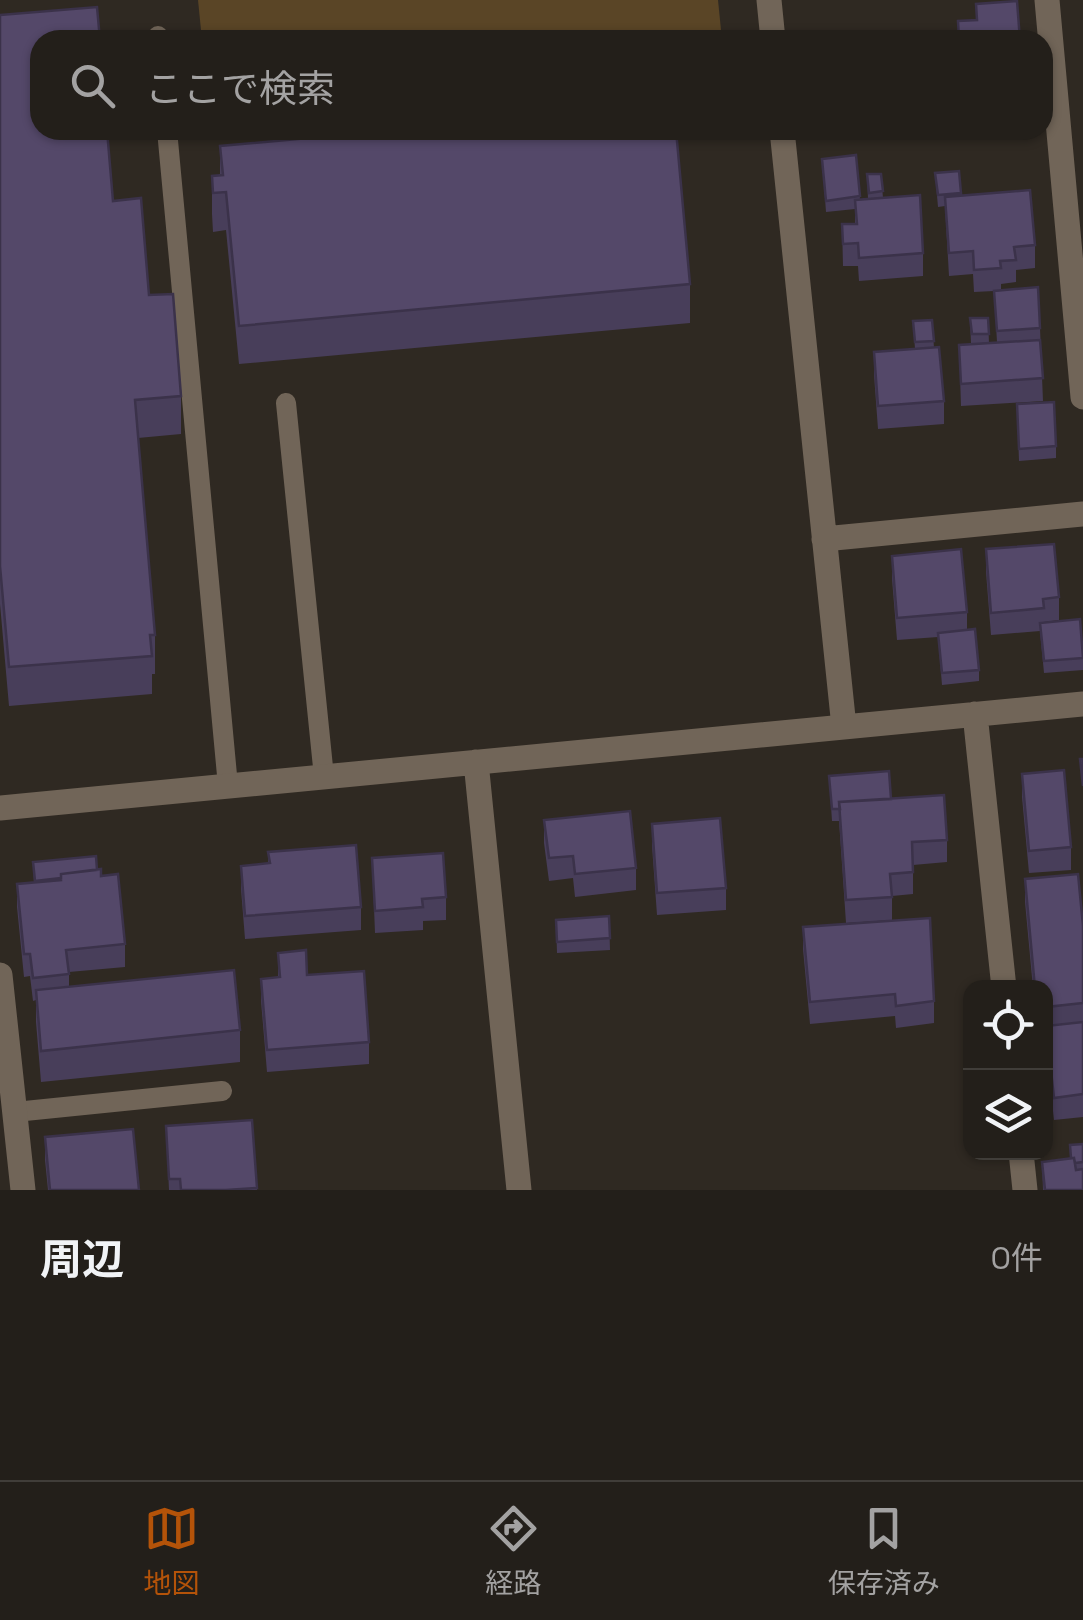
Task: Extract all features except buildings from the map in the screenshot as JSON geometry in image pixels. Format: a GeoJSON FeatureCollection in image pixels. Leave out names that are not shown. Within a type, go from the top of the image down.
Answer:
{"type":"FeatureCollection","features":[{"type":"Feature","properties":{"kind":"street"},"geometry":{"type":"LineString","coordinates":[[769,0],[772,30]]}},
{"type":"Feature","properties":{"kind":"street"},"geometry":{"type":"LineString","coordinates":[[1047,0],[1050,30]]}},
{"type":"Feature","properties":{"kind":"street"},"geometry":{"type":"LineString","coordinates":[[1053,66],[1083,397]]}},
{"type":"Feature","properties":{"kind":"street"},"geometry":{"type":"LineString","coordinates":[[783,140],[844,727]]}},
{"type":"Feature","properties":{"kind":"street"},"geometry":{"type":"LineString","coordinates":[[824,539],[1083,514]]}},
{"type":"Feature","properties":{"kind":"street"},"geometry":{"type":"LineString","coordinates":[[0,808],[1083,704]]}},
{"type":"Feature","properties":{"kind":"street"},"geometry":{"type":"LineString","coordinates":[[975,714],[1003,980]]}},
{"type":"Feature","properties":{"kind":"street"},"geometry":{"type":"LineString","coordinates":[[476,762],[519,1190]]}},
{"type":"Feature","properties":{"kind":"street"},"geometry":{"type":"LineString","coordinates":[[0,975],[23,1190]]}},
{"type":"Feature","properties":{"kind":"street"},"geometry":{"type":"LineString","coordinates":[[1022,1160],[1025,1190]]}},
{"type":"Feature","properties":{"kind":"lane"},"geometry":{"type":"LineString","coordinates":[[167,140],[228,786]]}},
{"type":"Feature","properties":{"kind":"lane"},"geometry":{"type":"LineString","coordinates":[[286,403],[324,776]]}},
{"type":"Feature","properties":{"kind":"lane"},"geometry":{"type":"LineString","coordinates":[[15,1112],[222,1090]]}},
{"type":"Feature","properties":{"kind":"shaded area"},"geometry":{"type":"Polygon","coordinates":[[[198,0],[718,0],[721,30],[201,30],[198,0]]]}}]}
